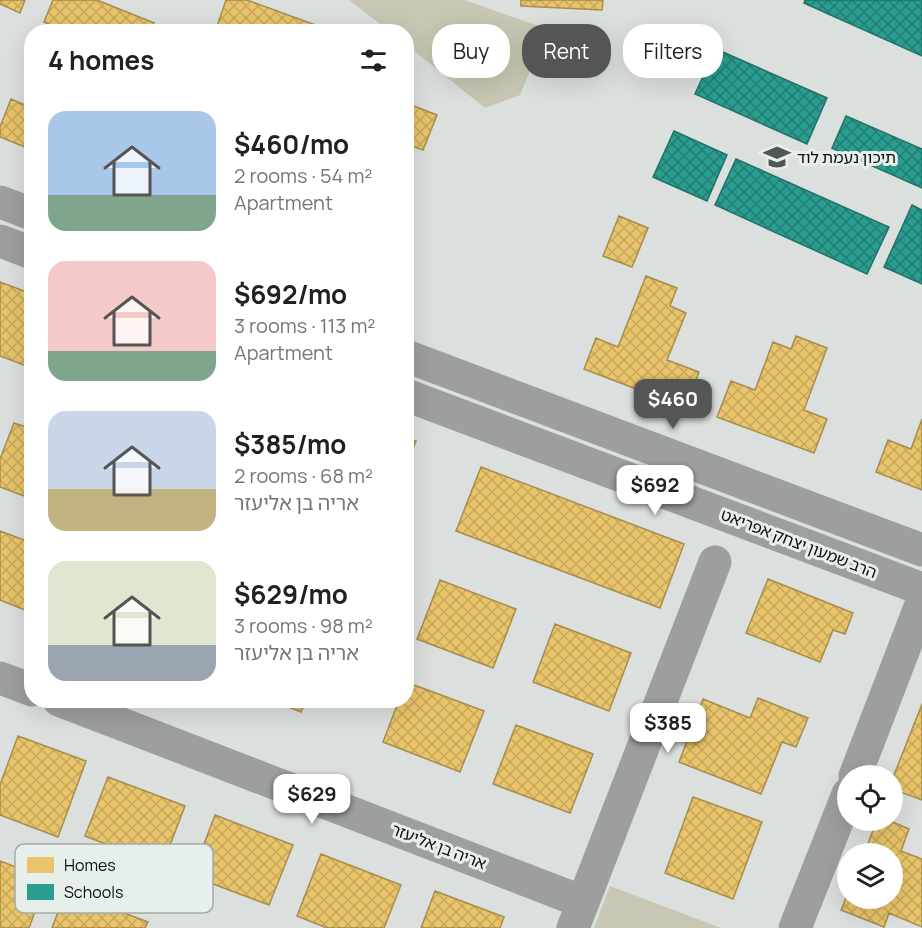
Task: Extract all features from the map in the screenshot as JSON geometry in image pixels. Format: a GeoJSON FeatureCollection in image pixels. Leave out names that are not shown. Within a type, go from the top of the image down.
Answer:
{"type":"FeatureCollection","features":[{"type":"Feature","properties":{"kind":"street"},"geometry":{"type":"LineString","coordinates":[[0,202],[24,211]]}},
{"type":"Feature","properties":{"kind":"street"},"geometry":{"type":"LineString","coordinates":[[0,241],[24,250]]}},
{"type":"Feature","properties":{"kind":"street"},"geometry":{"type":"LineString","coordinates":[[414,359],[922,550]]}},
{"type":"Feature","properties":{"kind":"street","name":"הרב שמעון יצחק אפריאט"},"geometry":{"type":"LineString","coordinates":[[414,398],[922,590]]}},
{"type":"Feature","properties":{"kind":"street","name":"אריה בן אליעזר"},"geometry":{"type":"LineString","coordinates":[[78,708],[578,915],[715,562]]}},
{"type":"Feature","properties":{"kind":"street"},"geometry":{"type":"LineString","coordinates":[[859,765],[922,602]]}},
{"type":"Feature","properties":{"kind":"street"},"geometry":{"type":"LineString","coordinates":[[795,928],[837,822]]}},
{"type":"Feature","properties":{"kind":"green space"},"geometry":{"type":"Polygon","coordinates":[[[349,0],[464,0],[533,24],[522,24],[522,78],[527,78],[520,95],[485,108],[448,78],[510,78],[510,24],[432,24],[432,65],[414,51],[414,24],[380,24],[349,0]]]}},
{"type":"Feature","properties":{"kind":"green space"},"geometry":{"type":"Polygon","coordinates":[[[610,886],[721,928],[594,928],[610,886]]]}},
{"type":"Feature","properties":{"kind":"building: Homes"},"geometry":{"type":"Polygon","coordinates":[[[0,0],[25,0],[20,13],[0,4],[0,0]]]}},
{"type":"Feature","properties":{"kind":"building: Homes"},"geometry":{"type":"Polygon","coordinates":[[[53,0],[97,0],[154,23],[49,24],[44,22],[53,0]]]}},
{"type":"Feature","properties":{"kind":"building: Homes"},"geometry":{"type":"Polygon","coordinates":[[[226,0],[247,0],[313,24],[218,24],[226,0]]]}},
{"type":"Feature","properties":{"kind":"building: Homes"},"geometry":{"type":"Polygon","coordinates":[[[521,0],[603,0],[602,10],[521,6],[521,0]]]}},
{"type":"Feature","properties":{"kind":"building: Homes"},"geometry":{"type":"Polygon","coordinates":[[[11,99],[24,105],[24,147],[0,137],[0,127],[11,99]]]}},
{"type":"Feature","properties":{"kind":"building: Homes"},"geometry":{"type":"Polygon","coordinates":[[[414,106],[437,115],[423,150],[414,147],[414,106]]]}},
{"type":"Feature","properties":{"kind":"building: Homes"},"geometry":{"type":"Polygon","coordinates":[[[619,216],[648,228],[632,267],[603,256],[619,216]]]}},
{"type":"Feature","properties":{"kind":"building: Homes"},"geometry":{"type":"Polygon","coordinates":[[[646,276],[677,288],[670,306],[686,313],[667,360],[699,372],[686,408],[584,369],[596,338],[618,347],[646,276]]]}},
{"type":"Feature","properties":{"kind":"building: Homes"},"geometry":{"type":"Polygon","coordinates":[[[0,282],[24,291],[24,365],[0,356],[0,282]]]}},
{"type":"Feature","properties":{"kind":"building: Homes"},"geometry":{"type":"Polygon","coordinates":[[[796,336],[827,348],[804,410],[827,419],[814,453],[717,417],[731,381],[755,390],[773,342],[791,349],[796,336]]]}},
{"type":"Feature","properties":{"kind":"building: Homes"},"geometry":{"type":"Polygon","coordinates":[[[922,419],[922,490],[876,472],[888,440],[911,449],[922,419]]]}},
{"type":"Feature","properties":{"kind":"building: Homes"},"geometry":{"type":"Polygon","coordinates":[[[14,423],[24,426],[24,496],[0,487],[0,459],[14,423]]]}},
{"type":"Feature","properties":{"kind":"building: Homes"},"geometry":{"type":"Polygon","coordinates":[[[481,467],[684,544],[660,608],[456,531],[481,467]]]}},
{"type":"Feature","properties":{"kind":"building: Homes"},"geometry":{"type":"Polygon","coordinates":[[[0,531],[24,540],[24,610],[0,600],[0,531]]]}},
{"type":"Feature","properties":{"kind":"building: Homes"},"geometry":{"type":"Polygon","coordinates":[[[768,579],[853,613],[845,634],[833,630],[820,662],[746,633],[768,579]]]}},
{"type":"Feature","properties":{"kind":"building: Homes"},"geometry":{"type":"Polygon","coordinates":[[[440,580],[516,609],[493,668],[417,639],[440,580]]]}},
{"type":"Feature","properties":{"kind":"building: Homes"},"geometry":{"type":"Polygon","coordinates":[[[555,624],[631,653],[609,711],[533,682],[555,624]]]}},
{"type":"Feature","properties":{"kind":"building: Homes"},"geometry":{"type":"Polygon","coordinates":[[[414,685],[484,711],[460,772],[383,742],[396,708],[414,708],[414,685]]]}},
{"type":"Feature","properties":{"kind":"building: Homes"},"geometry":{"type":"Polygon","coordinates":[[[758,698],[808,718],[796,747],[782,742],[761,794],[679,762],[703,699],[750,718],[758,698]]]}},
{"type":"Feature","properties":{"kind":"building: Homes"},"geometry":{"type":"Polygon","coordinates":[[[922,704],[922,800],[903,793],[903,765],[898,765],[922,704]]]}},
{"type":"Feature","properties":{"kind":"building: Homes"},"geometry":{"type":"Polygon","coordinates":[[[291,708],[303,708],[301,712],[291,708]]]}},
{"type":"Feature","properties":{"kind":"building: Homes"},"geometry":{"type":"Polygon","coordinates":[[[516,725],[593,754],[570,813],[493,784],[516,725]]]}},
{"type":"Feature","properties":{"kind":"building: Homes"},"geometry":{"type":"Polygon","coordinates":[[[18,736],[86,761],[58,837],[0,815],[0,785],[18,736]]]}},
{"type":"Feature","properties":{"kind":"building: Homes"},"geometry":{"type":"Polygon","coordinates":[[[108,777],[185,806],[170,844],[106,844],[85,836],[108,777]]]}},
{"type":"Feature","properties":{"kind":"building: Homes"},"geometry":{"type":"Polygon","coordinates":[[[693,797],[762,822],[733,899],[665,873],[693,797]]]}},
{"type":"Feature","properties":{"kind":"building: Homes"},"geometry":{"type":"Polygon","coordinates":[[[215,815],[293,845],[269,905],[213,884],[213,844],[204,844],[215,815]]]}},
{"type":"Feature","properties":{"kind":"building: Homes"},"geometry":{"type":"Polygon","coordinates":[[[903,826],[909,829],[903,846],[903,843],[868,843],[873,831],[903,831],[903,826]]]}},
{"type":"Feature","properties":{"kind":"building: Homes"},"geometry":{"type":"Polygon","coordinates":[[[903,852],[922,859],[922,927],[889,913],[884,927],[841,910],[903,909],[903,852]]]}},
{"type":"Feature","properties":{"kind":"building: Homes"},"geometry":{"type":"Polygon","coordinates":[[[321,854],[401,885],[384,928],[327,928],[297,916],[321,854]]]}},
{"type":"Feature","properties":{"kind":"building: Homes"},"geometry":{"type":"Polygon","coordinates":[[[0,861],[15,867],[15,913],[35,913],[29,928],[0,928],[0,861]]]}},
{"type":"Feature","properties":{"kind":"building: Homes"},"geometry":{"type":"Polygon","coordinates":[[[435,891],[504,917],[500,928],[421,928],[435,891]]]}},
{"type":"Feature","properties":{"kind":"building: Homes"},"geometry":{"type":"Polygon","coordinates":[[[58,913],[124,913],[148,922],[145,928],[52,928],[58,913]]]}},
{"type":"Feature","properties":{"kind":"building: Schools"},"geometry":{"type":"Polygon","coordinates":[[[805,0],[922,0],[922,56],[804,3],[805,0]]]}},
{"type":"Feature","properties":{"kind":"building: Schools"},"geometry":{"type":"Polygon","coordinates":[[[723,52],[827,98],[807,144],[695,94],[702,78],[723,78],[723,52]]]}},
{"type":"Feature","properties":{"kind":"building: Schools"},"geometry":{"type":"Polygon","coordinates":[[[846,116],[922,149],[922,188],[832,148],[846,116]]]}},
{"type":"Feature","properties":{"kind":"building: Schools"},"geometry":{"type":"Polygon","coordinates":[[[674,131],[727,155],[707,201],[653,177],[674,131]]]}},
{"type":"Feature","properties":{"kind":"building: Schools"},"geometry":{"type":"Polygon","coordinates":[[[736,159],[889,227],[867,274],[715,205],[736,159]]]}},
{"type":"Feature","properties":{"kind":"building: Schools"},"geometry":{"type":"Polygon","coordinates":[[[912,205],[922,210],[922,284],[884,267],[912,205]]]}},
{"type":"Feature","properties":{"kind":"place","name":"תיכון נעמת לוד"},"geometry":{"type":"Point","coordinates":[777,157]}}]}
